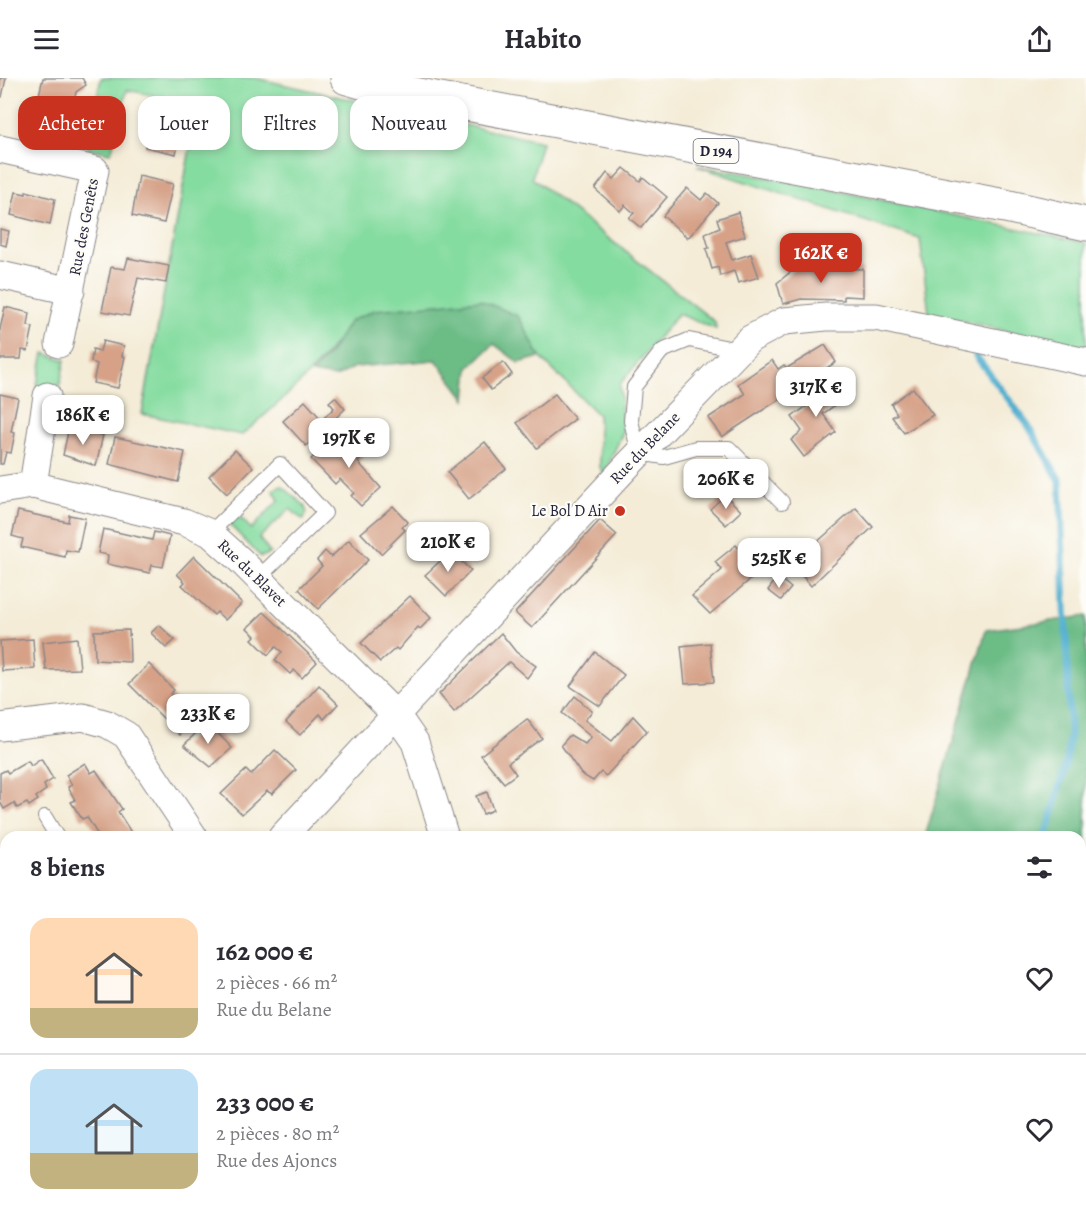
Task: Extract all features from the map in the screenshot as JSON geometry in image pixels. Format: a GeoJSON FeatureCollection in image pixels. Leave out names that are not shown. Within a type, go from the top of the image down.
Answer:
{"type":"FeatureCollection","features":[{"type":"Feature","properties":{"kind":"main road","name":"D 194"},"geometry":{"type":"LineString","coordinates":[[347,78],[382,88],[1005,206],[1086,224]]}},
{"type":"Feature","properties":{"kind":"main road","name":"D 194"},"geometry":{"type":"LineString","coordinates":[[399,78],[494,98],[839,161],[1086,201]]}},
{"type":"Feature","properties":{"kind":"street","name":"Rue des Genêts"},"geometry":{"type":"LineString","coordinates":[[0,149],[95,170],[59,344]]}},
{"type":"Feature","properties":{"kind":"street"},"geometry":{"type":"LineString","coordinates":[[0,275],[71,291]]}},
{"type":"Feature","properties":{"kind":"street","name":"Rue du Belane"},"geometry":{"type":"LineString","coordinates":[[288,831],[639,453],[750,339],[784,321],[826,317],[876,317],[1086,362]]}},
{"type":"Feature","properties":{"kind":"street"},"geometry":{"type":"LineString","coordinates":[[33,485],[47,396]]}},
{"type":"Feature","properties":{"kind":"street","name":"Rue du Blavet"},"geometry":{"type":"LineString","coordinates":[[0,490],[33,485],[184,522],[210,533],[397,716],[415,741],[443,831]]}},
{"type":"Feature","properties":{"kind":"street"},"geometry":{"type":"LineString","coordinates":[[0,727],[83,717],[107,724],[126,735],[190,831]]}},
{"type":"Feature","properties":{"kind":"lane"},"geometry":{"type":"LineString","coordinates":[[739,350],[689,340],[662,351],[634,387],[631,421],[639,453],[663,457],[696,448],[729,448],[782,502]]}},
{"type":"Feature","properties":{"kind":"lane"},"geometry":{"type":"LineString","coordinates":[[210,533],[280,464],[325,513],[258,578]]}},
{"type":"Feature","properties":{"kind":"lane"},"geometry":{"type":"LineString","coordinates":[[45,817],[53,831]]}},
{"type":"Feature","properties":{"kind":"green space"},"geometry":{"type":"Polygon","coordinates":[[[101,78],[255,78],[336,96],[242,96],[242,150],[338,150],[338,97],[350,99],[350,150],[468,150],[468,125],[542,142],[532,178],[715,322],[716,329],[678,314],[620,384],[623,432],[604,474],[600,467],[598,415],[540,357],[518,316],[351,321],[314,369],[242,435],[142,414],[190,150],[230,150],[230,96],[157,96],[127,90],[125,96],[97,96],[101,78]]]}},
{"type":"Feature","properties":{"kind":"green space"},"geometry":{"type":"Polygon","coordinates":[[[97,150],[112,150],[111,153],[97,150]]]}},
{"type":"Feature","properties":{"kind":"green space"},"geometry":{"type":"Polygon","coordinates":[[[697,166],[790,181],[1086,243],[1086,350],[929,313],[920,239],[697,166]]]}},
{"type":"Feature","properties":{"kind":"green space"},"geometry":{"type":"Polygon","coordinates":[[[480,300],[518,316],[540,357],[519,363],[494,344],[469,368],[466,399],[436,360],[355,367],[336,377],[312,373],[329,354],[350,321],[375,310],[480,300]]]}},
{"type":"Feature","properties":{"kind":"green space"},"geometry":{"type":"Polygon","coordinates":[[[44,353],[65,360],[58,394],[36,389],[44,353]]]}},
{"type":"Feature","properties":{"kind":"green space"},"geometry":{"type":"Polygon","coordinates":[[[282,486],[304,505],[307,513],[303,520],[290,509],[259,538],[270,553],[261,557],[229,524],[232,518],[241,518],[251,529],[279,500],[273,490],[282,486]]]}},
{"type":"Feature","properties":{"kind":"green space"},"geometry":{"type":"Polygon","coordinates":[[[1086,616],[1086,831],[927,831],[986,630],[1086,616]]]}},
{"type":"Feature","properties":{"kind":"building"},"geometry":{"type":"Polygon","coordinates":[[[0,78],[6,78],[2,97],[0,97],[0,78]]]}},
{"type":"Feature","properties":{"kind":"building"},"geometry":{"type":"Polygon","coordinates":[[[43,78],[82,78],[86,85],[76,92],[75,96],[39,96],[43,78]]]}},
{"type":"Feature","properties":{"kind":"building"},"geometry":{"type":"Polygon","coordinates":[[[158,150],[177,150],[176,154],[158,150]]]}},
{"type":"Feature","properties":{"kind":"building"},"geometry":{"type":"Polygon","coordinates":[[[624,168],[640,181],[643,177],[667,197],[641,228],[629,218],[634,213],[625,205],[620,211],[595,189],[607,173],[614,179],[624,168]]]}},
{"type":"Feature","properties":{"kind":"building"},"geometry":{"type":"Polygon","coordinates":[[[139,176],[173,184],[164,223],[132,216],[139,176]]]}},
{"type":"Feature","properties":{"kind":"building"},"geometry":{"type":"Polygon","coordinates":[[[687,188],[701,200],[707,193],[718,203],[688,238],[663,216],[687,188]]]}},
{"type":"Feature","properties":{"kind":"building"},"geometry":{"type":"Polygon","coordinates":[[[26,191],[55,199],[50,225],[11,215],[16,192],[26,194],[26,191]]]}},
{"type":"Feature","properties":{"kind":"building"},"geometry":{"type":"Polygon","coordinates":[[[738,212],[745,236],[726,242],[732,260],[751,254],[759,277],[738,283],[734,271],[720,276],[718,267],[712,269],[706,249],[709,248],[705,234],[720,228],[717,219],[738,212]]]}},
{"type":"Feature","properties":{"kind":"building"},"geometry":{"type":"Polygon","coordinates":[[[0,229],[9,231],[6,246],[0,244],[0,229]]]}},
{"type":"Feature","properties":{"kind":"building"},"geometry":{"type":"Polygon","coordinates":[[[128,258],[169,266],[166,283],[138,278],[129,316],[102,311],[111,267],[125,269],[128,258]]]}},
{"type":"Feature","properties":{"kind":"building"},"geometry":{"type":"Polygon","coordinates":[[[799,265],[801,268],[863,269],[863,297],[844,296],[844,300],[801,299],[783,304],[777,283],[799,265]]]}},
{"type":"Feature","properties":{"kind":"building"},"geometry":{"type":"Polygon","coordinates":[[[5,307],[30,313],[28,326],[33,327],[28,351],[22,350],[21,359],[0,359],[0,329],[5,307]]]}},
{"type":"Feature","properties":{"kind":"building"},"geometry":{"type":"Polygon","coordinates":[[[103,341],[124,346],[122,356],[125,357],[118,388],[93,383],[97,364],[91,362],[93,349],[100,351],[103,341]]]}},
{"type":"Feature","properties":{"kind":"building"},"geometry":{"type":"Polygon","coordinates":[[[825,345],[836,362],[722,437],[708,418],[745,394],[738,384],[772,360],[778,369],[784,365],[787,368],[825,345]]]}},
{"type":"Feature","properties":{"kind":"building"},"geometry":{"type":"Polygon","coordinates":[[[503,362],[512,374],[491,390],[482,378],[503,362]]]}},
{"type":"Feature","properties":{"kind":"building"},"geometry":{"type":"Polygon","coordinates":[[[825,376],[843,399],[823,414],[836,432],[804,457],[791,440],[802,431],[792,417],[815,400],[808,389],[825,376]]]}},
{"type":"Feature","properties":{"kind":"building"},"geometry":{"type":"Polygon","coordinates":[[[913,388],[933,415],[904,433],[892,417],[897,414],[891,404],[913,388]]]}},
{"type":"Feature","properties":{"kind":"building"},"geometry":{"type":"Polygon","coordinates":[[[0,394],[18,398],[11,432],[15,433],[11,453],[6,452],[3,464],[0,464],[0,394]]]}},
{"type":"Feature","properties":{"kind":"building"},"geometry":{"type":"Polygon","coordinates":[[[555,394],[575,419],[537,448],[517,423],[555,394]]]}},
{"type":"Feature","properties":{"kind":"building"},"geometry":{"type":"Polygon","coordinates":[[[335,397],[345,409],[306,446],[283,421],[305,401],[322,420],[334,408],[329,402],[335,397]]]}},
{"type":"Feature","properties":{"kind":"building"},"geometry":{"type":"Polygon","coordinates":[[[97,405],[108,408],[106,419],[94,416],[97,405]]]}},
{"type":"Feature","properties":{"kind":"building"},"geometry":{"type":"Polygon","coordinates":[[[69,427],[103,435],[96,466],[63,455],[69,427]]]}},
{"type":"Feature","properties":{"kind":"building"},"geometry":{"type":"Polygon","coordinates":[[[369,433],[377,443],[358,462],[381,488],[361,506],[351,496],[354,493],[340,479],[335,484],[311,459],[330,441],[345,457],[369,433]]]}},
{"type":"Feature","properties":{"kind":"building"},"geometry":{"type":"Polygon","coordinates":[[[115,437],[185,452],[178,482],[109,464],[115,437]]]}},
{"type":"Feature","properties":{"kind":"building"},"geometry":{"type":"Polygon","coordinates":[[[485,442],[506,469],[469,499],[447,472],[485,442]]]}},
{"type":"Feature","properties":{"kind":"building"},"geometry":{"type":"Polygon","coordinates":[[[235,450],[253,467],[227,494],[209,476],[235,450]]]}},
{"type":"Feature","properties":{"kind":"building"},"geometry":{"type":"Polygon","coordinates":[[[725,495],[741,511],[726,525],[710,509],[725,495]]]}},
{"type":"Feature","properties":{"kind":"building"},"geometry":{"type":"Polygon","coordinates":[[[393,506],[408,522],[402,527],[405,530],[381,554],[361,533],[393,506]]]}},
{"type":"Feature","properties":{"kind":"building"},"geometry":{"type":"Polygon","coordinates":[[[856,508],[873,527],[811,586],[792,564],[856,508]]]}},
{"type":"Feature","properties":{"kind":"building"},"geometry":{"type":"Polygon","coordinates":[[[18,511],[68,522],[69,515],[85,518],[78,552],[66,550],[65,557],[21,547],[23,539],[12,536],[18,511]]]}},
{"type":"Feature","properties":{"kind":"building"},"geometry":{"type":"Polygon","coordinates":[[[600,520],[617,535],[532,628],[515,613],[600,520]]]}},
{"type":"Feature","properties":{"kind":"building"},"geometry":{"type":"Polygon","coordinates":[[[103,529],[152,540],[154,532],[170,536],[163,567],[152,565],[150,573],[107,564],[108,555],[98,553],[103,529]]]}},
{"type":"Feature","properties":{"kind":"building"},"geometry":{"type":"Polygon","coordinates":[[[349,540],[368,560],[318,609],[299,589],[322,566],[317,560],[325,551],[331,557],[349,540]]]}},
{"type":"Feature","properties":{"kind":"building"},"geometry":{"type":"Polygon","coordinates":[[[736,545],[759,572],[710,614],[692,596],[722,570],[715,562],[736,545]]]}},
{"type":"Feature","properties":{"kind":"building"},"geometry":{"type":"Polygon","coordinates":[[[451,551],[471,571],[446,596],[425,575],[451,551]]]}},
{"type":"Feature","properties":{"kind":"building"},"geometry":{"type":"Polygon","coordinates":[[[194,556],[242,603],[225,620],[217,612],[214,615],[182,585],[185,582],[177,574],[194,556]]]}},
{"type":"Feature","properties":{"kind":"building"},"geometry":{"type":"Polygon","coordinates":[[[778,577],[791,588],[781,600],[768,590],[778,577]]]}},
{"type":"Feature","properties":{"kind":"building"},"geometry":{"type":"Polygon","coordinates":[[[410,596],[431,618],[420,629],[418,627],[398,650],[396,648],[380,662],[361,643],[410,596]]]}},
{"type":"Feature","properties":{"kind":"building"},"geometry":{"type":"Polygon","coordinates":[[[264,612],[317,662],[302,678],[294,670],[290,674],[275,660],[282,652],[276,647],[268,655],[252,639],[255,636],[247,628],[264,612]]]}},
{"type":"Feature","properties":{"kind":"building"},"geometry":{"type":"Polygon","coordinates":[[[159,625],[175,640],[166,648],[151,633],[159,625]]]}},
{"type":"Feature","properties":{"kind":"building"},"geometry":{"type":"Polygon","coordinates":[[[129,630],[130,662],[95,660],[94,631],[129,630]]]}},
{"type":"Feature","properties":{"kind":"building"},"geometry":{"type":"Polygon","coordinates":[[[501,633],[516,652],[536,666],[527,678],[509,662],[454,712],[439,694],[501,633]]]}},
{"type":"Feature","properties":{"kind":"building"},"geometry":{"type":"Polygon","coordinates":[[[77,638],[80,669],[46,670],[43,642],[77,638]]]}},
{"type":"Feature","properties":{"kind":"building"},"geometry":{"type":"Polygon","coordinates":[[[33,639],[35,669],[2,671],[0,641],[33,639]]]}},
{"type":"Feature","properties":{"kind":"building"},"geometry":{"type":"Polygon","coordinates":[[[710,643],[714,682],[685,684],[681,646],[710,643]]]}},
{"type":"Feature","properties":{"kind":"building"},"geometry":{"type":"Polygon","coordinates":[[[595,652],[624,675],[600,706],[570,686],[595,652]]]}},
{"type":"Feature","properties":{"kind":"building"},"geometry":{"type":"Polygon","coordinates":[[[149,664],[174,690],[170,694],[195,720],[180,735],[129,684],[149,664]]]}},
{"type":"Feature","properties":{"kind":"building"},"geometry":{"type":"Polygon","coordinates":[[[319,685],[338,704],[324,719],[320,714],[300,735],[286,722],[319,685]]]}},
{"type":"Feature","properties":{"kind":"building"},"geometry":{"type":"Polygon","coordinates":[[[575,696],[592,711],[585,720],[612,741],[633,716],[647,731],[606,776],[601,772],[593,781],[581,774],[561,745],[570,735],[585,744],[591,737],[562,713],[575,696]]]}},
{"type":"Feature","properties":{"kind":"building"},"geometry":{"type":"Polygon","coordinates":[[[527,719],[542,738],[508,763],[516,774],[504,783],[481,755],[527,719]]]}},
{"type":"Feature","properties":{"kind":"building"},"geometry":{"type":"Polygon","coordinates":[[[207,722],[232,748],[211,767],[184,745],[207,722]]]}},
{"type":"Feature","properties":{"kind":"building"},"geometry":{"type":"Polygon","coordinates":[[[275,750],[296,770],[272,794],[267,791],[242,814],[221,794],[246,770],[251,775],[275,750]]]}},
{"type":"Feature","properties":{"kind":"building"},"geometry":{"type":"Polygon","coordinates":[[[41,759],[53,779],[44,785],[46,790],[29,806],[27,803],[17,808],[14,803],[4,809],[0,802],[0,773],[6,770],[8,773],[28,761],[31,766],[41,759]]]}},
{"type":"Feature","properties":{"kind":"building"},"geometry":{"type":"Polygon","coordinates":[[[85,763],[91,773],[96,770],[122,809],[118,812],[130,831],[95,831],[87,817],[82,819],[71,802],[75,800],[68,787],[72,785],[66,775],[85,763]]]}},
{"type":"Feature","properties":{"kind":"building"},"geometry":{"type":"Polygon","coordinates":[[[487,792],[493,810],[483,814],[476,796],[487,792]]]}},
{"type":"Feature","properties":{"kind":"waterway"},"geometry":{"type":"LineString","coordinates":[[976,356],[1028,425],[1060,481],[1070,733],[1066,763],[1048,831]]}},
{"type":"Feature","properties":{"kind":"place","name":"Le Bol D Air"},"geometry":{"type":"Point","coordinates":[620,511]}}]}
